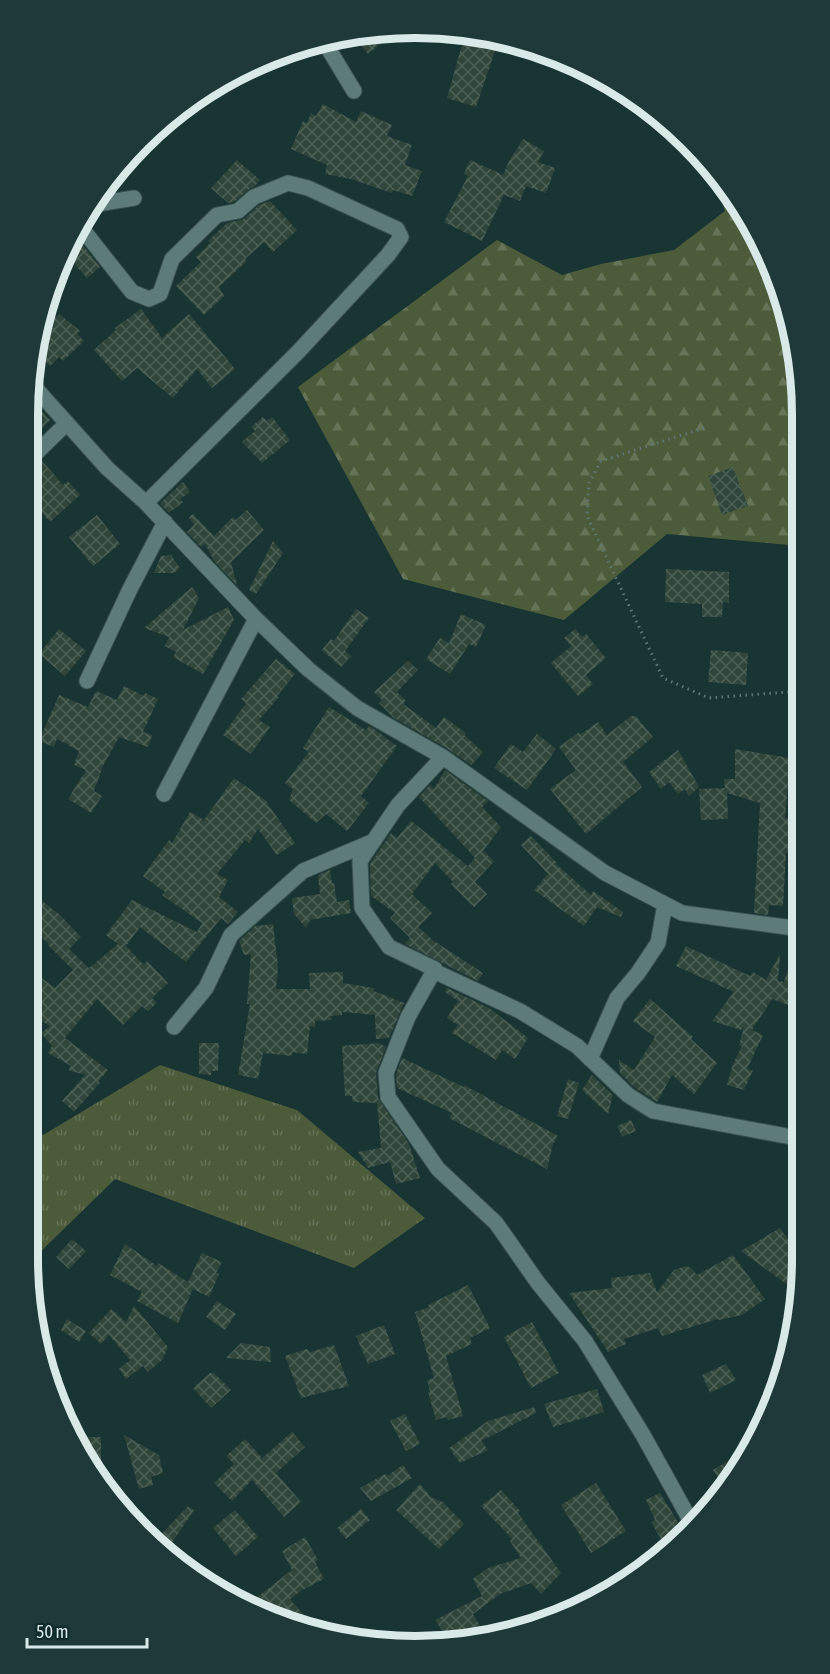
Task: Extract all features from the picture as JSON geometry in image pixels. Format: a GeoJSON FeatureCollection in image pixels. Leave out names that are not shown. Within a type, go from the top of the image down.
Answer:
{"type":"FeatureCollection","features":[{"type":"Feature","properties":{"kind":"street"},"geometry":{"type":"LineString","coordinates":[[328,48],[354,91]]}},
{"type":"Feature","properties":{"kind":"street"},"geometry":{"type":"LineString","coordinates":[[85,232],[132,292],[149,299],[160,294],[172,259],[217,215],[238,211],[254,197],[288,183],[308,188],[397,229],[401,237],[388,255],[298,352],[146,503]]}},
{"type":"Feature","properties":{"kind":"street"},"geometry":{"type":"LineString","coordinates":[[102,203],[134,198]]}},
{"type":"Feature","properties":{"kind":"street"},"geometry":{"type":"LineString","coordinates":[[38,391],[107,468],[165,522],[256,619],[308,669],[357,708],[443,757],[605,873],[682,913],[792,928]]}},
{"type":"Feature","properties":{"kind":"street"},"geometry":{"type":"LineString","coordinates":[[38,451],[67,423]]}},
{"type":"Feature","properties":{"kind":"street"},"geometry":{"type":"LineString","coordinates":[[87,681],[130,589],[165,522]]}},
{"type":"Feature","properties":{"kind":"street"},"geometry":{"type":"LineString","coordinates":[[164,794],[256,619]]}},
{"type":"Feature","properties":{"kind":"street"},"geometry":{"type":"LineString","coordinates":[[443,757],[398,806],[360,861],[362,908],[389,947],[435,969],[436,972],[520,1011],[577,1046],[628,1095],[653,1111],[792,1137]]}},
{"type":"Feature","properties":{"kind":"street"},"geometry":{"type":"LineString","coordinates":[[174,1027],[206,988],[231,935],[303,871],[374,841]]}},
{"type":"Feature","properties":{"kind":"street"},"geometry":{"type":"LineString","coordinates":[[590,1059],[617,998],[638,973],[658,943],[665,904]]}},
{"type":"Feature","properties":{"kind":"street"},"geometry":{"type":"LineString","coordinates":[[435,969],[408,1017],[386,1073],[388,1097],[438,1169],[496,1223],[538,1282],[585,1341],[643,1435],[689,1518]]}},
{"type":"Feature","properties":{"kind":"path"},"geometry":{"type":"LineString","coordinates":[[704,428],[602,461],[589,483],[587,516],[663,678],[709,698],[792,692]]}},
{"type":"Feature","properties":{"kind":"green space"},"geometry":{"type":"Polygon","coordinates":[[[719,191],[754,248],[780,317],[785,341],[792,390],[792,545],[667,534],[564,620],[403,579],[298,387],[497,240],[562,275],[601,264],[674,250],[725,211],[719,191]]]}},
{"type":"Feature","properties":{"kind":"green space"},"geometry":{"type":"Polygon","coordinates":[[[160,1065],[297,1110],[425,1218],[354,1268],[115,1179],[38,1254],[38,1132],[43,1135],[160,1065]]]}},
{"type":"Feature","properties":{"kind":"building"},"geometry":{"type":"Polygon","coordinates":[[[388,38],[368,54],[359,42],[388,38]]]}},
{"type":"Feature","properties":{"kind":"building"},"geometry":{"type":"Polygon","coordinates":[[[463,41],[495,51],[476,107],[447,98],[463,41]]]}},
{"type":"Feature","properties":{"kind":"building"},"geometry":{"type":"Polygon","coordinates":[[[323,104],[356,122],[361,111],[392,125],[387,136],[412,145],[405,165],[422,171],[412,196],[393,190],[392,193],[351,179],[325,174],[327,165],[291,149],[303,121],[307,123],[311,113],[316,116],[323,104]]]}},
{"type":"Feature","properties":{"kind":"building"},"geometry":{"type":"Polygon","coordinates":[[[523,139],[544,151],[538,162],[555,168],[546,193],[526,186],[520,201],[504,195],[482,241],[444,222],[468,176],[464,174],[470,160],[503,175],[523,139]]]}},
{"type":"Feature","properties":{"kind":"building"},"geometry":{"type":"Polygon","coordinates":[[[237,160],[260,180],[234,202],[228,203],[211,188],[237,160]]]}},
{"type":"Feature","properties":{"kind":"building"},"geometry":{"type":"Polygon","coordinates":[[[270,201],[297,230],[273,252],[264,242],[245,259],[247,261],[219,287],[224,296],[204,315],[176,286],[201,262],[196,257],[210,243],[208,241],[227,223],[244,219],[259,205],[270,201]]]}},
{"type":"Feature","properties":{"kind":"building"},"geometry":{"type":"Polygon","coordinates":[[[80,241],[100,267],[87,278],[71,260],[80,241]]]}},
{"type":"Feature","properties":{"kind":"building"},"geometry":{"type":"Polygon","coordinates":[[[141,309],[162,338],[189,314],[235,369],[212,388],[197,369],[173,398],[137,368],[122,381],[94,350],[116,330],[115,328],[141,309]]]}},
{"type":"Feature","properties":{"kind":"building"},"geometry":{"type":"Polygon","coordinates":[[[51,313],[56,318],[59,314],[80,331],[77,334],[84,341],[63,361],[59,357],[50,366],[42,359],[51,313]]]}},
{"type":"Feature","properties":{"kind":"building"},"geometry":{"type":"Polygon","coordinates":[[[38,407],[50,420],[38,433],[38,407]]]}},
{"type":"Feature","properties":{"kind":"building"},"geometry":{"type":"Polygon","coordinates":[[[263,417],[267,421],[272,417],[290,440],[262,463],[242,442],[255,431],[251,427],[263,417]]]}},
{"type":"Feature","properties":{"kind":"building"},"geometry":{"type":"Polygon","coordinates":[[[42,461],[63,485],[68,481],[80,495],[50,522],[38,509],[38,464],[42,461]]]}},
{"type":"Feature","properties":{"kind":"building"},"geometry":{"type":"Polygon","coordinates":[[[733,467],[748,506],[722,515],[708,476],[733,467]]]}},
{"type":"Feature","properties":{"kind":"building"},"geometry":{"type":"Polygon","coordinates":[[[183,482],[190,492],[180,499],[183,502],[169,513],[160,503],[183,482]]]}},
{"type":"Feature","properties":{"kind":"building"},"geometry":{"type":"Polygon","coordinates":[[[247,510],[264,530],[231,562],[237,585],[215,562],[205,544],[201,547],[187,532],[194,525],[189,517],[193,514],[214,536],[233,517],[236,520],[247,510]]]}},
{"type":"Feature","properties":{"kind":"building"},"geometry":{"type":"Polygon","coordinates":[[[97,515],[120,544],[93,566],[69,537],[97,515]]]}},
{"type":"Feature","properties":{"kind":"building"},"geometry":{"type":"Polygon","coordinates":[[[273,541],[283,553],[256,594],[249,590],[273,541]]]}},
{"type":"Feature","properties":{"kind":"building"},"geometry":{"type":"Polygon","coordinates":[[[171,555],[180,568],[174,573],[154,573],[161,556],[171,555]]]}},
{"type":"Feature","properties":{"kind":"building"},"geometry":{"type":"Polygon","coordinates":[[[666,569],[729,572],[729,603],[723,602],[722,617],[702,617],[702,604],[665,602],[666,569]]]}},
{"type":"Feature","properties":{"kind":"building"},"geometry":{"type":"Polygon","coordinates":[[[192,587],[199,598],[183,630],[228,607],[234,620],[203,674],[173,657],[176,652],[165,646],[169,637],[144,628],[192,587]]]}},
{"type":"Feature","properties":{"kind":"building"},"geometry":{"type":"Polygon","coordinates":[[[356,609],[369,618],[345,651],[351,656],[341,667],[322,650],[331,639],[334,641],[356,609]]]}},
{"type":"Feature","properties":{"kind":"building"},"geometry":{"type":"Polygon","coordinates":[[[461,614],[486,625],[476,647],[469,644],[450,674],[426,659],[440,638],[449,643],[461,614]]]}},
{"type":"Feature","properties":{"kind":"building"},"geometry":{"type":"Polygon","coordinates":[[[59,629],[86,651],[65,676],[39,654],[59,629]]]}},
{"type":"Feature","properties":{"kind":"building"},"geometry":{"type":"Polygon","coordinates":[[[575,629],[582,637],[586,634],[606,658],[586,675],[593,684],[578,696],[551,663],[571,646],[564,638],[575,629]]]}},
{"type":"Feature","properties":{"kind":"building"},"geometry":{"type":"Polygon","coordinates":[[[711,650],[748,653],[746,685],[708,682],[711,650]]]}},
{"type":"Feature","properties":{"kind":"building"},"geometry":{"type":"Polygon","coordinates":[[[276,659],[295,674],[259,720],[270,727],[251,754],[223,735],[246,703],[241,699],[276,659]]]}},
{"type":"Feature","properties":{"kind":"building"},"geometry":{"type":"Polygon","coordinates":[[[408,661],[418,670],[397,692],[406,701],[403,704],[436,728],[444,717],[466,733],[464,735],[483,752],[471,765],[394,718],[379,703],[382,700],[374,692],[408,661]]]}},
{"type":"Feature","properties":{"kind":"building"},"geometry":{"type":"Polygon","coordinates":[[[124,686],[144,696],[145,693],[158,699],[143,732],[152,735],[148,747],[119,737],[103,766],[94,791],[102,796],[91,813],[68,799],[86,770],[74,765],[79,751],[57,739],[54,747],[39,741],[59,695],[88,707],[96,691],[117,700],[124,686]]]}},
{"type":"Feature","properties":{"kind":"building"},"geometry":{"type":"Polygon","coordinates":[[[329,707],[366,730],[369,726],[371,727],[397,746],[361,796],[369,803],[347,831],[326,814],[316,823],[289,800],[293,789],[285,783],[309,752],[303,748],[329,707]]]}},
{"type":"Feature","properties":{"kind":"building"},"geometry":{"type":"Polygon","coordinates":[[[631,716],[636,716],[653,737],[623,762],[642,787],[586,834],[550,789],[576,770],[559,747],[579,732],[581,734],[598,722],[607,735],[631,716]]]}},
{"type":"Feature","properties":{"kind":"building"},"geometry":{"type":"Polygon","coordinates":[[[537,734],[556,749],[527,790],[494,768],[511,744],[523,752],[537,734]]]}},
{"type":"Feature","properties":{"kind":"building"},"geometry":{"type":"Polygon","coordinates":[[[735,749],[790,758],[785,818],[788,818],[788,824],[792,824],[792,853],[786,853],[783,906],[769,905],[768,915],[754,913],[760,803],[727,793],[728,819],[701,820],[699,789],[725,788],[724,779],[735,779],[735,749]]]}},
{"type":"Feature","properties":{"kind":"building"},"geometry":{"type":"Polygon","coordinates":[[[678,750],[699,787],[689,796],[685,789],[678,794],[669,782],[661,789],[649,772],[678,750]]]}},
{"type":"Feature","properties":{"kind":"building"},"geometry":{"type":"Polygon","coordinates":[[[445,770],[488,801],[482,807],[501,827],[483,851],[494,861],[475,882],[487,894],[474,907],[451,884],[453,882],[435,863],[412,894],[432,913],[418,927],[434,941],[483,973],[478,981],[405,944],[410,938],[390,918],[395,913],[371,896],[370,864],[391,833],[397,838],[411,821],[468,866],[475,858],[419,797],[430,785],[434,789],[445,770]]]}},
{"type":"Feature","properties":{"kind":"building"},"geometry":{"type":"Polygon","coordinates":[[[234,778],[265,800],[295,843],[277,855],[258,829],[249,843],[245,840],[217,874],[228,880],[219,897],[238,912],[228,924],[221,918],[186,962],[140,927],[126,946],[144,965],[147,961],[168,983],[152,998],[157,1003],[148,1011],[142,1006],[123,1025],[97,999],[65,1038],[108,1070],[98,1082],[100,1083],[74,1112],[62,1101],[85,1075],[68,1070],[71,1066],[48,1053],[52,1046],[41,1033],[50,1026],[38,1019],[38,975],[55,988],[73,970],[38,934],[38,899],[60,915],[81,937],[69,949],[89,968],[118,944],[106,935],[132,900],[197,932],[202,923],[162,895],[165,892],[143,876],[169,840],[172,843],[190,812],[204,820],[234,778]]]}},
{"type":"Feature","properties":{"kind":"building"},"geometry":{"type":"Polygon","coordinates":[[[531,836],[556,864],[591,895],[593,891],[623,912],[621,917],[597,907],[584,926],[534,890],[548,874],[521,845],[531,836]]]}},
{"type":"Feature","properties":{"kind":"building"},"geometry":{"type":"Polygon","coordinates":[[[330,870],[337,902],[349,900],[351,913],[310,920],[306,928],[294,914],[292,898],[320,894],[318,875],[330,870]]]}},
{"type":"Feature","properties":{"kind":"building"},"geometry":{"type":"Polygon","coordinates":[[[273,924],[278,967],[276,989],[310,989],[309,973],[343,972],[343,983],[374,988],[374,991],[404,1003],[389,1038],[376,1039],[375,1015],[342,1012],[342,1015],[330,1016],[332,1020],[315,1021],[315,1027],[310,1026],[307,1054],[292,1052],[292,1056],[263,1053],[258,1079],[238,1075],[250,1004],[247,1004],[251,954],[244,955],[239,941],[255,926],[273,924]]]}},
{"type":"Feature","properties":{"kind":"building"},"geometry":{"type":"Polygon","coordinates":[[[686,946],[750,976],[753,972],[766,980],[780,954],[778,981],[784,982],[792,955],[792,1007],[772,999],[752,1030],[763,1035],[747,1069],[753,1070],[744,1090],[727,1085],[733,1064],[745,1040],[741,1046],[739,1045],[744,1027],[741,1030],[712,1021],[734,992],[676,966],[686,946]]]}},
{"type":"Feature","properties":{"kind":"building"},"geometry":{"type":"Polygon","coordinates":[[[447,988],[489,1008],[528,1038],[515,1059],[502,1050],[496,1060],[452,1033],[458,1025],[447,1018],[458,1001],[445,992],[447,988]]]}},
{"type":"Feature","properties":{"kind":"building"},"geometry":{"type":"Polygon","coordinates":[[[650,999],[693,1037],[691,1039],[717,1063],[694,1094],[672,1075],[657,1102],[634,1087],[620,1073],[619,1060],[634,1070],[655,1037],[633,1021],[650,999]]]}},
{"type":"Feature","properties":{"kind":"building"},"geometry":{"type":"Polygon","coordinates":[[[199,1043],[219,1043],[218,1071],[211,1071],[211,1075],[199,1074],[199,1043]]]}},
{"type":"Feature","properties":{"kind":"building"},"geometry":{"type":"Polygon","coordinates":[[[379,1043],[386,1047],[376,1073],[378,1098],[409,1144],[420,1178],[396,1184],[390,1162],[368,1168],[358,1152],[381,1148],[377,1103],[353,1102],[352,1096],[345,1096],[342,1046],[379,1043]]]}},
{"type":"Feature","properties":{"kind":"building"},"geometry":{"type":"Polygon","coordinates":[[[402,1058],[464,1087],[464,1085],[558,1136],[553,1144],[547,1169],[449,1118],[452,1113],[397,1088],[396,1074],[402,1058]]]}},
{"type":"Feature","properties":{"kind":"building"},"geometry":{"type":"Polygon","coordinates":[[[592,1075],[613,1095],[608,1114],[582,1090],[592,1075]]]}},
{"type":"Feature","properties":{"kind":"building"},"geometry":{"type":"Polygon","coordinates":[[[568,1079],[579,1083],[568,1119],[557,1116],[568,1079]]]}},
{"type":"Feature","properties":{"kind":"building"},"geometry":{"type":"Polygon","coordinates":[[[631,1120],[636,1131],[622,1137],[617,1126],[631,1120]]]}},
{"type":"Feature","properties":{"kind":"building"},"geometry":{"type":"Polygon","coordinates":[[[780,1228],[792,1245],[792,1288],[741,1251],[780,1228]]]}},
{"type":"Feature","properties":{"kind":"building"},"geometry":{"type":"Polygon","coordinates":[[[72,1239],[86,1251],[69,1269],[56,1257],[72,1239]]]}},
{"type":"Feature","properties":{"kind":"building"},"geometry":{"type":"Polygon","coordinates":[[[125,1244],[157,1266],[158,1263],[188,1282],[202,1253],[222,1262],[209,1297],[193,1289],[178,1323],[137,1301],[142,1292],[110,1275],[125,1244]]]}},
{"type":"Feature","properties":{"kind":"building"},"geometry":{"type":"Polygon","coordinates":[[[733,1255],[765,1299],[742,1315],[718,1319],[662,1336],[658,1328],[624,1339],[626,1344],[608,1352],[569,1293],[612,1288],[611,1278],[650,1273],[657,1292],[674,1270],[686,1266],[697,1275],[733,1255]]]}},
{"type":"Feature","properties":{"kind":"building"},"geometry":{"type":"Polygon","coordinates":[[[468,1285],[490,1328],[470,1338],[472,1344],[446,1356],[463,1416],[436,1420],[427,1380],[434,1378],[415,1312],[429,1307],[428,1305],[468,1285]]]}},
{"type":"Feature","properties":{"kind":"building"},"geometry":{"type":"Polygon","coordinates":[[[217,1301],[236,1314],[225,1330],[206,1317],[217,1301]]]}},
{"type":"Feature","properties":{"kind":"building"},"geometry":{"type":"Polygon","coordinates":[[[134,1306],[168,1347],[163,1359],[148,1372],[143,1366],[126,1379],[119,1369],[130,1360],[109,1335],[101,1344],[89,1333],[111,1309],[126,1322],[134,1306]]]}},
{"type":"Feature","properties":{"kind":"building"},"geometry":{"type":"Polygon","coordinates":[[[67,1319],[86,1331],[79,1342],[61,1330],[67,1319]]]}},
{"type":"Feature","properties":{"kind":"building"},"geometry":{"type":"Polygon","coordinates":[[[532,1322],[559,1373],[531,1388],[504,1337],[532,1322]]]}},
{"type":"Feature","properties":{"kind":"building"},"geometry":{"type":"Polygon","coordinates":[[[384,1325],[395,1354],[368,1364],[356,1336],[384,1325]]]}},
{"type":"Feature","properties":{"kind":"building"},"geometry":{"type":"Polygon","coordinates":[[[241,1343],[270,1347],[271,1362],[226,1358],[241,1343]]]}},
{"type":"Feature","properties":{"kind":"building"},"geometry":{"type":"Polygon","coordinates":[[[334,1345],[349,1386],[301,1398],[285,1356],[307,1349],[310,1352],[334,1345]]]}},
{"type":"Feature","properties":{"kind":"building"},"geometry":{"type":"Polygon","coordinates":[[[726,1364],[736,1380],[710,1393],[702,1375],[726,1364]]]}},
{"type":"Feature","properties":{"kind":"building"},"geometry":{"type":"Polygon","coordinates":[[[210,1373],[214,1373],[231,1390],[211,1408],[193,1388],[210,1373]]]}},
{"type":"Feature","properties":{"kind":"building"},"geometry":{"type":"Polygon","coordinates":[[[597,1389],[604,1412],[553,1427],[544,1404],[597,1389]]]}},
{"type":"Feature","properties":{"kind":"building"},"geometry":{"type":"Polygon","coordinates":[[[534,1407],[536,1413],[481,1441],[488,1450],[460,1463],[449,1448],[488,1421],[534,1407]]]}},
{"type":"Feature","properties":{"kind":"building"},"geometry":{"type":"Polygon","coordinates":[[[405,1414],[420,1444],[406,1451],[390,1421],[405,1414]]]}},
{"type":"Feature","properties":{"kind":"building"},"geometry":{"type":"Polygon","coordinates":[[[292,1432],[305,1447],[276,1473],[301,1502],[284,1517],[252,1480],[232,1501],[214,1483],[234,1464],[226,1456],[245,1439],[262,1458],[292,1432]]]}},
{"type":"Feature","properties":{"kind":"building"},"geometry":{"type":"Polygon","coordinates":[[[124,1435],[159,1455],[163,1473],[151,1477],[153,1485],[139,1489],[124,1435]]]}},
{"type":"Feature","properties":{"kind":"building"},"geometry":{"type":"Polygon","coordinates":[[[85,1437],[101,1437],[101,1461],[96,1461],[85,1442],[85,1437]]]}},
{"type":"Feature","properties":{"kind":"building"},"geometry":{"type":"Polygon","coordinates":[[[738,1455],[720,1481],[713,1470],[738,1455]]]}},
{"type":"Feature","properties":{"kind":"building"},"geometry":{"type":"Polygon","coordinates":[[[403,1465],[412,1478],[371,1501],[360,1488],[385,1474],[387,1476],[403,1465]]]}},
{"type":"Feature","properties":{"kind":"building"},"geometry":{"type":"Polygon","coordinates":[[[596,1483],[626,1531],[591,1553],[561,1505],[596,1483]]]}},
{"type":"Feature","properties":{"kind":"building"},"geometry":{"type":"Polygon","coordinates":[[[420,1484],[432,1498],[443,1502],[464,1524],[439,1549],[396,1510],[420,1484]]]}},
{"type":"Feature","properties":{"kind":"building"},"geometry":{"type":"Polygon","coordinates":[[[501,1490],[520,1511],[518,1513],[561,1573],[541,1594],[531,1583],[500,1594],[473,1614],[482,1630],[446,1635],[435,1620],[482,1596],[473,1579],[488,1568],[521,1558],[510,1541],[512,1539],[481,1506],[501,1490]]]}},
{"type":"Feature","properties":{"kind":"building"},"geometry":{"type":"Polygon","coordinates":[[[660,1493],[681,1527],[664,1543],[651,1522],[655,1520],[646,1500],[660,1493]]]}},
{"type":"Feature","properties":{"kind":"building"},"geometry":{"type":"Polygon","coordinates":[[[188,1506],[194,1510],[170,1546],[159,1537],[188,1506]]]}},
{"type":"Feature","properties":{"kind":"building"},"geometry":{"type":"Polygon","coordinates":[[[361,1509],[370,1520],[346,1539],[337,1528],[361,1509]]]}},
{"type":"Feature","properties":{"kind":"building"},"geometry":{"type":"Polygon","coordinates":[[[235,1510],[258,1537],[236,1556],[213,1528],[235,1510]]]}},
{"type":"Feature","properties":{"kind":"building"},"geometry":{"type":"Polygon","coordinates":[[[305,1537],[318,1560],[315,1562],[324,1579],[290,1599],[309,1621],[253,1600],[292,1570],[282,1551],[305,1537]]]}}]}
